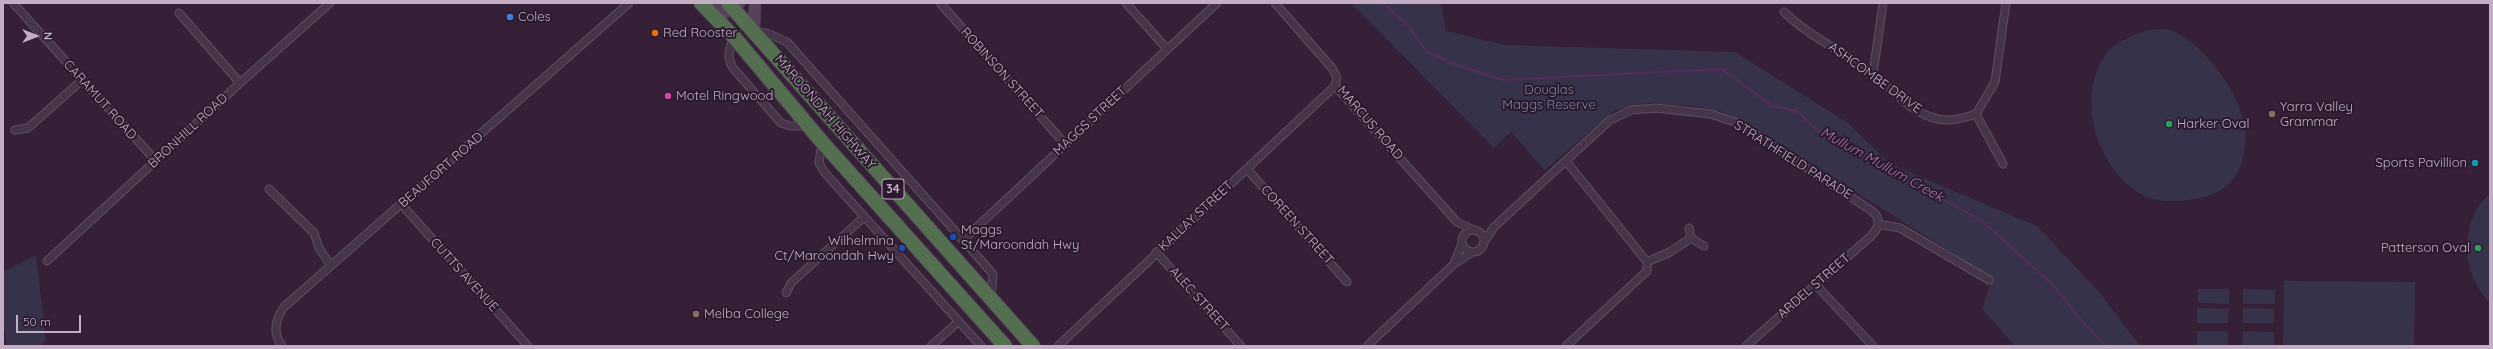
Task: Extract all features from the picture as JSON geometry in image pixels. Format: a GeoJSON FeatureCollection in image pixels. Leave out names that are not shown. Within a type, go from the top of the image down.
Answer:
{"type":"FeatureCollection","features":[{"type":"Feature","properties":{"kind":"highway","name":"MAROONDAH HIGHWAY"},"geometry":{"type":"LineString","coordinates":[[730,4],[1033,346]]}},
{"type":"Feature","properties":{"kind":"highway","name":"MAROONDAH HIGHWAY"},"geometry":{"type":"LineString","coordinates":[[709,11],[734,37],[822,142],[1005,346]]}},
{"type":"Feature","properties":{"kind":"street","name":"CARAMUT ROAD"},"geometry":{"type":"LineString","coordinates":[[13,3],[156,161]]}},
{"type":"Feature","properties":{"kind":"street","name":"BRONHILL ROAD"},"geometry":{"type":"LineString","coordinates":[[47,261],[329,3]]}},
{"type":"Feature","properties":{"kind":"street","name":"BEAUFORT ROAD"},"geometry":{"type":"LineString","coordinates":[[282,346],[277,340],[275,326],[284,307],[629,3]]}},
{"type":"Feature","properties":{"kind":"street"},"geometry":{"type":"LineString","coordinates":[[754,3],[754,32],[767,33],[787,42],[963,240],[993,274],[991,300]]}},
{"type":"Feature","properties":{"kind":"street","name":"ROBINSON STREET"},"geometry":{"type":"LineString","coordinates":[[940,3],[1065,144]]}},
{"type":"Feature","properties":{"kind":"street"},"geometry":{"type":"LineString","coordinates":[[1126,3],[1167,49]]}},
{"type":"Feature","properties":{"kind":"street","name":"MAGGS STREET"},"geometry":{"type":"LineString","coordinates":[[963,240],[1217,3]]}},
{"type":"Feature","properties":{"kind":"street","name":"MARCUS ROAD"},"geometry":{"type":"LineString","coordinates":[[1276,3],[1332,68],[1337,78],[1335,86],[1456,222],[1462,241]]}},
{"type":"Feature","properties":{"kind":"street"},"geometry":{"type":"LineString","coordinates":[[1873,74],[1884,3]]}},
{"type":"Feature","properties":{"kind":"street"},"geometry":{"type":"LineString","coordinates":[[2002,164],[1976,114],[1995,82],[2006,3]]}},
{"type":"Feature","properties":{"kind":"street"},"geometry":{"type":"LineString","coordinates":[[709,11],[730,4]]}},
{"type":"Feature","properties":{"kind":"street","name":"ASHCOMBE DRIVE"},"geometry":{"type":"LineString","coordinates":[[1784,12],[1797,24],[1873,74],[1915,109],[1930,117],[1944,121],[1976,114]]}},
{"type":"Feature","properties":{"kind":"street"},"geometry":{"type":"LineString","coordinates":[[179,13],[240,83]]}},
{"type":"Feature","properties":{"kind":"street"},"geometry":{"type":"LineString","coordinates":[[734,37],[729,48],[728,60],[733,68],[781,123],[790,126],[809,126]]}},
{"type":"Feature","properties":{"kind":"street"},"geometry":{"type":"LineString","coordinates":[[15,130],[28,128],[82,80]]}},
{"type":"Feature","properties":{"kind":"street","name":"KALLAY STREET"},"geometry":{"type":"LineString","coordinates":[[1058,346],[1156,252],[1335,86]]}},
{"type":"Feature","properties":{"kind":"street","name":"STRATHFIELD PARADE"},"geometry":{"type":"LineString","coordinates":[[1484,242],[1494,227],[1610,120],[1632,110],[1656,108],[1711,114],[1740,124],[1872,211],[1877,216],[1878,224]]}},
{"type":"Feature","properties":{"kind":"street"},"geometry":{"type":"LineString","coordinates":[[822,142],[819,163],[825,173],[981,346]]}},
{"type":"Feature","properties":{"kind":"street"},"geometry":{"type":"LineString","coordinates":[[1566,161],[1647,262],[1647,271],[1566,346]]}},
{"type":"Feature","properties":{"kind":"street","name":"COREEN STREET"},"geometry":{"type":"LineString","coordinates":[[1246,169],[1348,282]]}},
{"type":"Feature","properties":{"kind":"street"},"geometry":{"type":"LineString","coordinates":[[269,189],[314,232],[319,248],[331,266]]}},
{"type":"Feature","properties":{"kind":"street","name":"CUTTS AVENUE"},"geometry":{"type":"LineString","coordinates":[[401,204],[528,346]]}},
{"type":"Feature","properties":{"kind":"street"},"geometry":{"type":"LineString","coordinates":[[786,293],[791,283],[864,217]]}},
{"type":"Feature","properties":{"kind":"street","name":"MARCUS ROAD"},"geometry":{"type":"LineString","coordinates":[[1456,222],[1476,230]]}},
{"type":"Feature","properties":{"kind":"street"},"geometry":{"type":"LineString","coordinates":[[1878,224],[1900,228],[1989,280]]}},
{"type":"Feature","properties":{"kind":"street","name":"ARDEL STREET"},"geometry":{"type":"LineString","coordinates":[[1746,346],[1870,237],[1876,230],[1878,224]]}},
{"type":"Feature","properties":{"kind":"street","name":"STRATHFIELD PARADE"},"geometry":{"type":"LineString","coordinates":[[1476,230],[1494,227]]}},
{"type":"Feature","properties":{"kind":"street"},"geometry":{"type":"LineString","coordinates":[[1689,228],[1691,238],[1704,246]]}},
{"type":"Feature","properties":{"kind":"street"},"geometry":{"type":"LineString","coordinates":[[1367,346],[1454,264],[1471,253],[1482,249],[1484,242],[1482,235],[1476,230],[1465,234],[1454,264]]}},
{"type":"Feature","properties":{"kind":"street"},"geometry":{"type":"LineString","coordinates":[[1647,262],[1670,252],[1691,238]]}},
{"type":"Feature","properties":{"kind":"street"},"geometry":{"type":"LineString","coordinates":[[1462,241],[1465,249],[1471,253]]}},
{"type":"Feature","properties":{"kind":"street","name":"ALEC STREET"},"geometry":{"type":"LineString","coordinates":[[1156,252],[1241,346]]}},
{"type":"Feature","properties":{"kind":"street"},"geometry":{"type":"LineString","coordinates":[[1816,285],[1872,346]]}},
{"type":"Feature","properties":{"kind":"street"},"geometry":{"type":"LineString","coordinates":[[931,346],[958,322]]}},
{"type":"Feature","properties":{"kind":"green space","name":"Douglas Maggs Reserve"},"geometry":{"type":"Polygon","coordinates":[[[1351,3],[1441,3],[1446,31],[1505,45],[1735,52],[1848,123],[1890,164],[2037,226],[2100,293],[2140,346],[2015,346],[1982,309],[1992,278],[1748,124],[1720,111],[1694,106],[1651,103],[1635,105],[1614,111],[1545,170],[1511,132],[1494,148],[1351,3]]]}},
{"type":"Feature","properties":{"kind":"green space","name":"Harker Oval"},"geometry":{"type":"Polygon","coordinates":[[[2167,29],[2182,36],[2196,46],[2220,73],[2238,105],[2244,121],[2246,135],[2241,164],[2235,177],[2230,183],[2218,192],[2211,195],[2190,200],[2175,201],[2160,201],[2147,197],[2130,186],[2115,172],[2104,154],[2096,134],[2092,113],[2092,92],[2097,72],[2106,54],[2114,46],[2125,39],[2147,30],[2167,29]]]}},
{"type":"Feature","properties":{"kind":"green space","name":"Patterson Oval"},"geometry":{"type":"Polygon","coordinates":[[[2490,193],[2490,303],[2480,291],[2473,278],[2467,248],[2468,233],[2472,218],[2490,193]]]}},
{"type":"Feature","properties":{"kind":"green space"},"geometry":{"type":"Polygon","coordinates":[[[36,255],[46,340],[40,346],[7,346],[3,320],[3,272],[36,255]]]}},
{"type":"Feature","properties":{"kind":"green space"},"geometry":{"type":"Polygon","coordinates":[[[2284,281],[2415,282],[2414,346],[2283,346],[2284,281]]]}},
{"type":"Feature","properties":{"kind":"green space"},"geometry":{"type":"Polygon","coordinates":[[[2198,289],[2229,289],[2229,304],[2198,303],[2198,289]]]}},
{"type":"Feature","properties":{"kind":"green space"},"geometry":{"type":"Polygon","coordinates":[[[2243,289],[2275,290],[2275,304],[2243,304],[2243,289]]]}},
{"type":"Feature","properties":{"kind":"green space"},"geometry":{"type":"Polygon","coordinates":[[[2197,308],[2229,309],[2228,323],[2197,323],[2197,308]]]}},
{"type":"Feature","properties":{"kind":"green space"},"geometry":{"type":"Polygon","coordinates":[[[2243,308],[2274,309],[2274,323],[2243,323],[2243,308]]]}},
{"type":"Feature","properties":{"kind":"green space"},"geometry":{"type":"Polygon","coordinates":[[[2197,331],[2228,331],[2228,346],[2197,345],[2197,331]]]}},
{"type":"Feature","properties":{"kind":"green space"},"geometry":{"type":"Polygon","coordinates":[[[2243,331],[2274,332],[2274,346],[2242,346],[2243,331]]]}},
{"type":"Feature","properties":{"kind":"waterway","name":"Mullum Mullum Creek"},"geometry":{"type":"LineString","coordinates":[[1384,3],[1409,27],[1427,52],[1452,63],[1503,80],[1722,69],[1772,106],[1797,111],[1820,133],[1981,220],[2053,285],[2076,314],[2106,346]]}},
{"type":"Feature","properties":{"kind":"place","name":"Coles"},"geometry":{"type":"Point","coordinates":[510,17]}},
{"type":"Feature","properties":{"kind":"place","name":"Red Rooster"},"geometry":{"type":"Point","coordinates":[655,33]}},
{"type":"Feature","properties":{"kind":"place","name":"Motel Ringwood"},"geometry":{"type":"Point","coordinates":[668,96]}},
{"type":"Feature","properties":{"kind":"place","name":"Yarra Valley Grammar"},"geometry":{"type":"Point","coordinates":[2272,114]}},
{"type":"Feature","properties":{"kind":"place","name":"Harker Oval"},"geometry":{"type":"Point","coordinates":[2169,124]}},
{"type":"Feature","properties":{"kind":"place","name":"Sports Pavillion"},"geometry":{"type":"Point","coordinates":[2475,163]}},
{"type":"Feature","properties":{"kind":"place","name":"Maggs St/Maroondah Hwy"},"geometry":{"type":"Point","coordinates":[953,237]}},
{"type":"Feature","properties":{"kind":"place","name":"Wilhelmina Ct/Maroondah Hwy"},"geometry":{"type":"Point","coordinates":[902,248]}},
{"type":"Feature","properties":{"kind":"place","name":"Patterson Oval"},"geometry":{"type":"Point","coordinates":[2478,248]}},
{"type":"Feature","properties":{"kind":"place","name":"Melba College"},"geometry":{"type":"Point","coordinates":[696,314]}}]}
